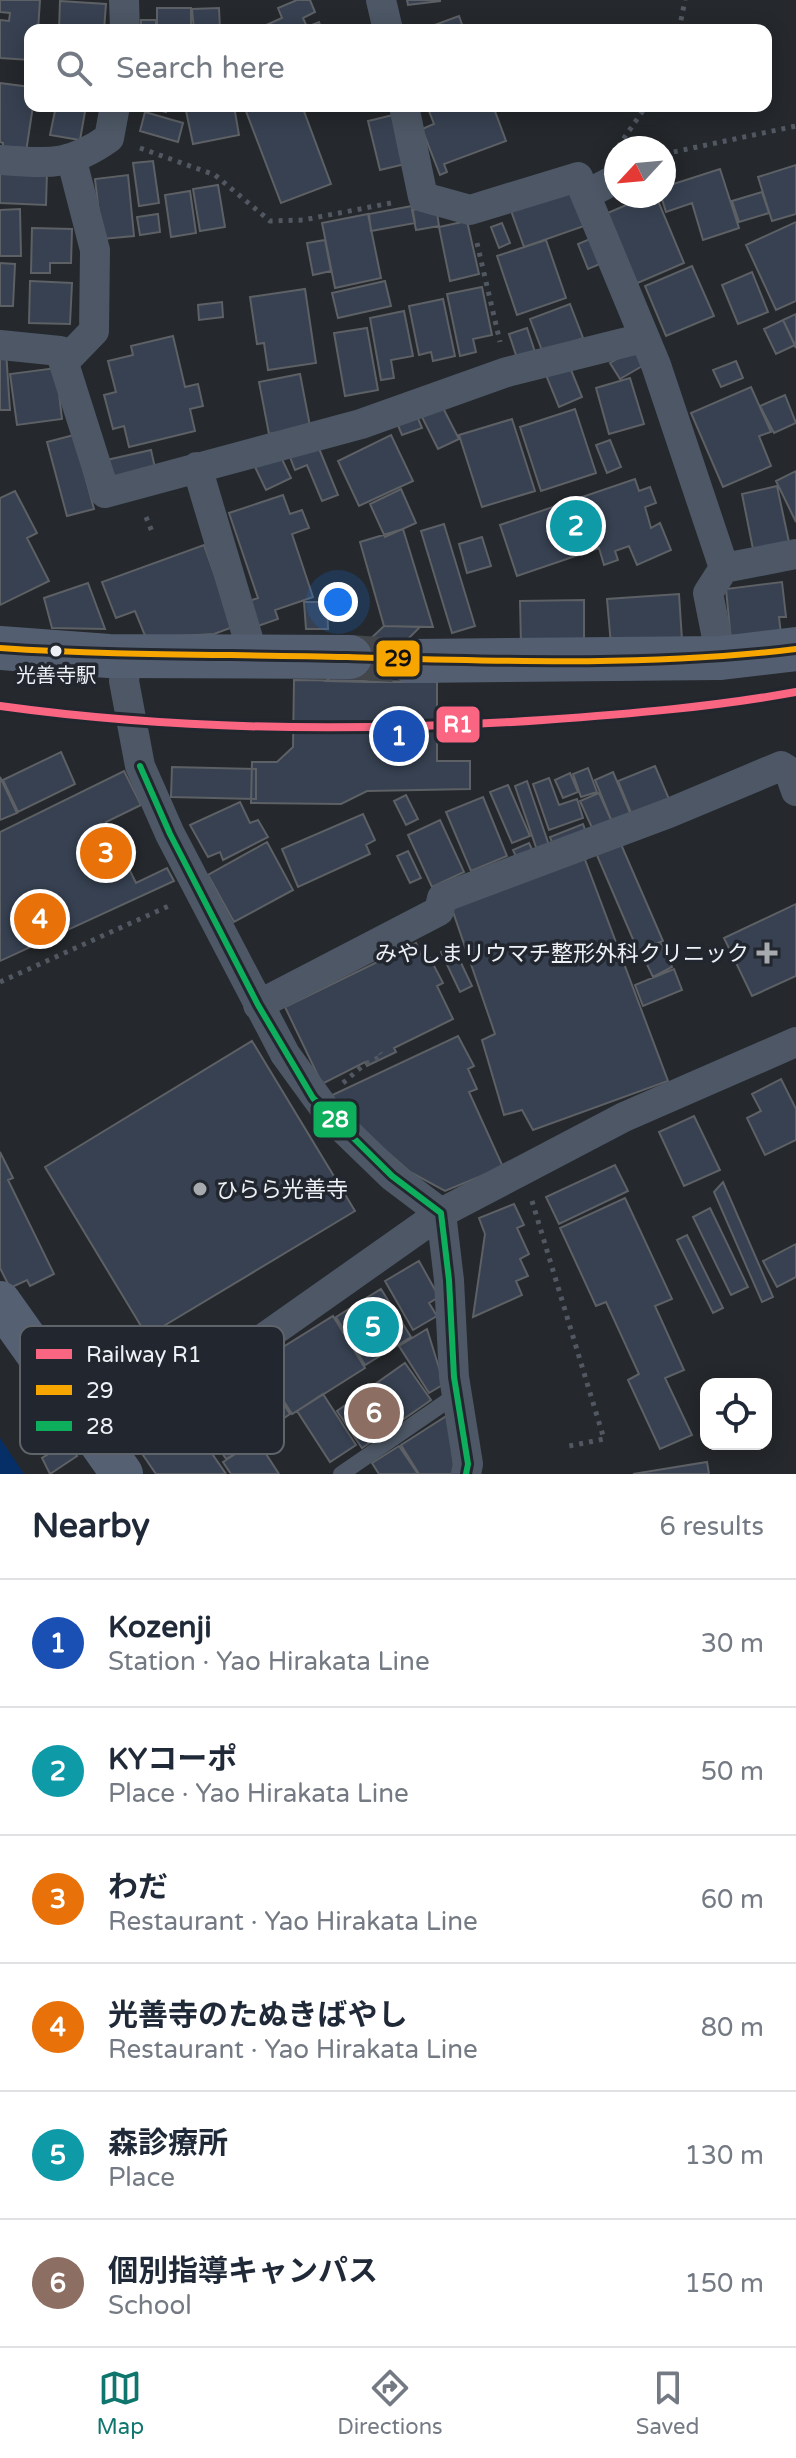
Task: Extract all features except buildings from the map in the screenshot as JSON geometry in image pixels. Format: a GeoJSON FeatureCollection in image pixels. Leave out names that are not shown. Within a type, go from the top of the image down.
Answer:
{"type":"FeatureCollection","features":[{"type":"Feature","properties":{"kind":"main road"},"geometry":{"type":"LineString","coordinates":[[0,648],[127,656],[350,657]]}},
{"type":"Feature","properties":{"kind":"main road"},"geometry":{"type":"LineString","coordinates":[[410,661],[721,658],[796,649]]}},
{"type":"Feature","properties":{"kind":"street"},"geometry":{"type":"LineString","coordinates":[[124,0],[125,24]]}},
{"type":"Feature","properties":{"kind":"street"},"geometry":{"type":"LineString","coordinates":[[381,0],[387,24]]}},
{"type":"Feature","properties":{"kind":"street"},"geometry":{"type":"LineString","coordinates":[[0,160],[72,161],[109,138],[114,112]]}},
{"type":"Feature","properties":{"kind":"street"},"geometry":{"type":"LineString","coordinates":[[405,112],[423,197],[470,210],[578,177],[656,365],[724,568]]}},
{"type":"Feature","properties":{"kind":"street"},"geometry":{"type":"LineString","coordinates":[[64,362],[94,331],[95,250],[72,161]]}},
{"type":"Feature","properties":{"kind":"street"},"geometry":{"type":"LineString","coordinates":[[587,194],[604,185]]}},
{"type":"Feature","properties":{"kind":"street"},"geometry":{"type":"LineString","coordinates":[[0,345],[60,351],[105,493],[361,424],[507,372],[643,338]]}},
{"type":"Feature","properties":{"kind":"street"},"geometry":{"type":"LineString","coordinates":[[197,467],[253,655]]}},
{"type":"Feature","properties":{"kind":"street"},"geometry":{"type":"LineString","coordinates":[[721,658],[708,593],[724,568],[796,554]]}},
{"type":"Feature","properties":{"kind":"street"},"geometry":{"type":"LineString","coordinates":[[127,656],[124,681],[140,766],[170,834],[258,1005],[313,1098],[392,1176],[441,1213],[456,1395],[468,1464],[466,1474]]}},
{"type":"Feature","properties":{"kind":"street"},"geometry":{"type":"LineString","coordinates":[[258,1005],[439,911],[442,898],[669,813],[781,766],[793,781]]}},
{"type":"Feature","properties":{"kind":"street"},"geometry":{"type":"LineString","coordinates":[[284,1333],[441,1213],[624,1117],[796,1042]]}},
{"type":"Feature","properties":{"kind":"street"},"geometry":{"type":"LineString","coordinates":[[0,1302],[20,1330]]}},
{"type":"Feature","properties":{"kind":"lane"},"geometry":{"type":"LineString","coordinates":[[341,1474],[456,1395]]}},
{"type":"Feature","properties":{"kind":"path"},"geometry":{"type":"LineString","coordinates":[[680,24],[685,0]]}},
{"type":"Feature","properties":{"kind":"path"},"geometry":{"type":"LineString","coordinates":[[625,136],[642,112]]}},
{"type":"Feature","properties":{"kind":"path"},"geometry":{"type":"LineString","coordinates":[[676,151],[796,126]]}},
{"type":"Feature","properties":{"kind":"path"},"geometry":{"type":"LineString","coordinates":[[109,138],[215,175],[270,221],[303,220],[423,197]]}},
{"type":"Feature","properties":{"kind":"path"},"geometry":{"type":"LineString","coordinates":[[470,210],[507,372]]}},
{"type":"Feature","properties":{"kind":"path"},"geometry":{"type":"LineString","coordinates":[[0,982],[201,892]]}},
{"type":"Feature","properties":{"kind":"path"},"geometry":{"type":"LineString","coordinates":[[347,1081],[365,1064],[382,1056],[380,1053]]}},
{"type":"Feature","properties":{"kind":"path"},"geometry":{"type":"LineString","coordinates":[[524,1169],[546,1254],[604,1439],[564,1447]]}},
{"type":"Feature","properties":{"kind":"shaded area"},"geometry":{"type":"Polygon","coordinates":[[[0,1438],[24,1474],[0,1474],[0,1438]]]}},
{"type":"Feature","properties":{"kind":"tunnel"},"geometry":{"type":"LineString","coordinates":[[350,657],[410,661]]}},
{"type":"Feature","properties":{"kind":"rail line","name":"R1"},"geometry":{"type":"LineString","coordinates":[[0,706],[203,725],[408,726],[639,712],[796,692]]}},
{"type":"Feature","properties":{"kind":"transit line","name":"29"},"geometry":{"type":"LineString","coordinates":[[0,648],[130,654],[515,661],[684,658],[796,649]]}},
{"type":"Feature","properties":{"kind":"transit line","name":"28"},"geometry":{"type":"LineString","coordinates":[[140,766],[170,834],[258,1005],[313,1098],[392,1176],[441,1213],[449,1280],[454,1377],[468,1464],[466,1474]]}},
{"type":"Feature","properties":{"kind":"place","name":"KYコーポ"},"geometry":{"type":"Point","coordinates":[576,526]}},
{"type":"Feature","properties":{"kind":"place","name":"光善寺駅"},"geometry":{"type":"Point","coordinates":[56,651]}},
{"type":"Feature","properties":{"kind":"place","name":"Kozenji"},"geometry":{"type":"Point","coordinates":[399,736]}},
{"type":"Feature","properties":{"kind":"place","name":"わだ"},"geometry":{"type":"Point","coordinates":[106,853]}},
{"type":"Feature","properties":{"kind":"place","name":"光善寺のたぬきばやし"},"geometry":{"type":"Point","coordinates":[40,919]}},
{"type":"Feature","properties":{"kind":"place","name":"みやしまリウマチ整形外科クリニック"},"geometry":{"type":"Point","coordinates":[767,953]}},
{"type":"Feature","properties":{"kind":"place","name":"ひらら光善寺"},"geometry":{"type":"Point","coordinates":[200,1189]}},
{"type":"Feature","properties":{"kind":"place","name":"森診療所"},"geometry":{"type":"Point","coordinates":[373,1327]}},
{"type":"Feature","properties":{"kind":"place","name":"個別指導キャンパス"},"geometry":{"type":"Point","coordinates":[374,1413]}}]}
